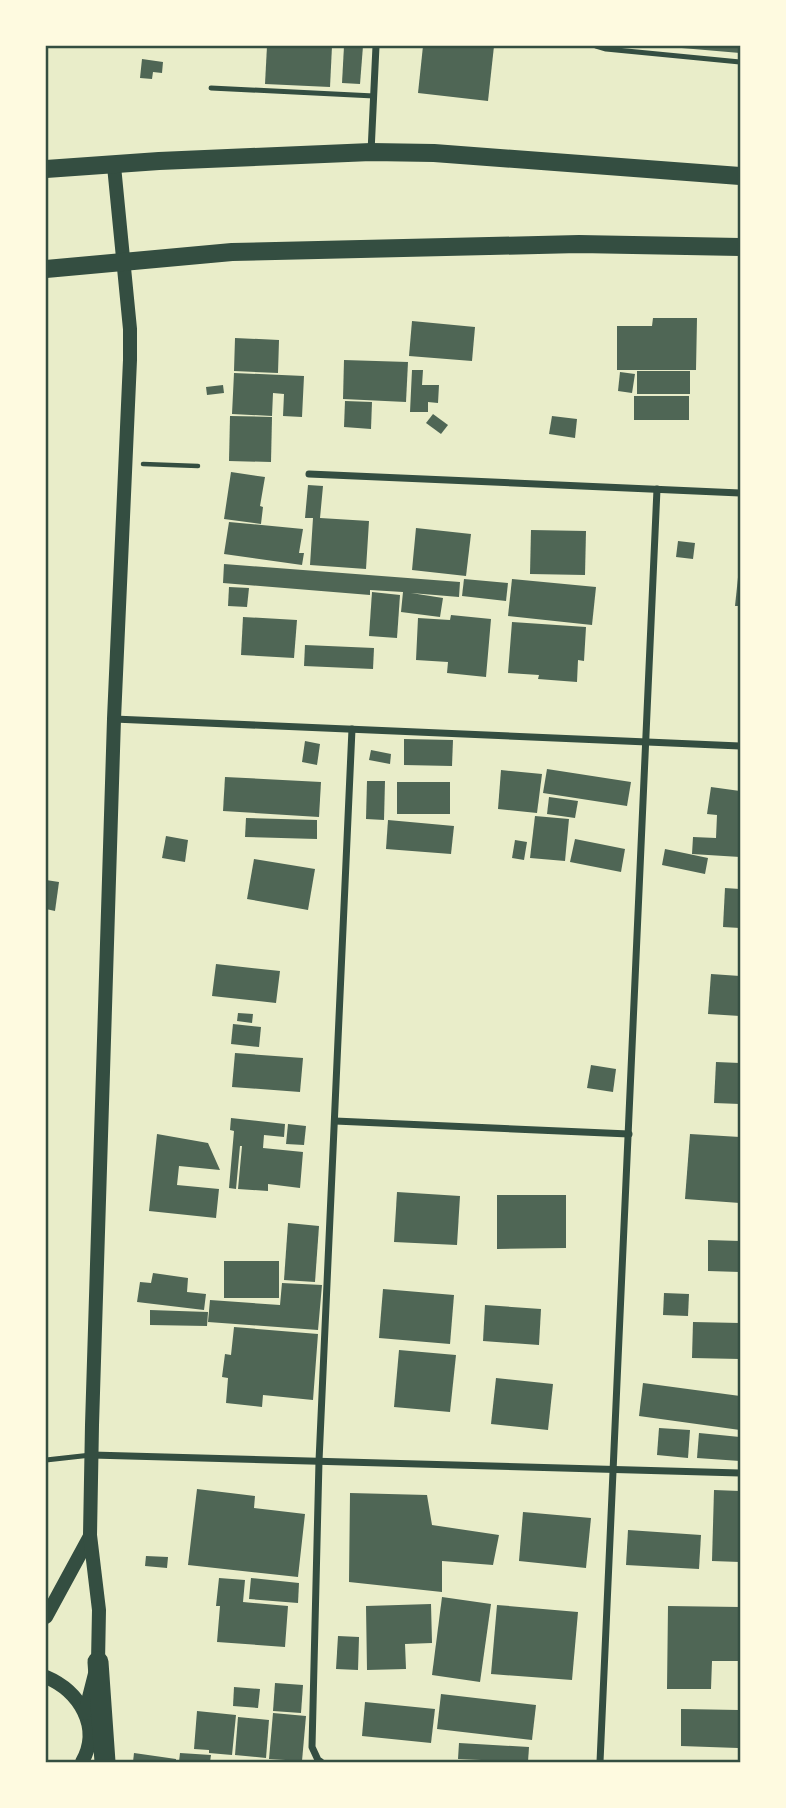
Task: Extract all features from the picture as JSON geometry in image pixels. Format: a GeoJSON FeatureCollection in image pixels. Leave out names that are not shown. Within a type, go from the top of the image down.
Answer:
{"type":"FeatureCollection","features":[{"type":"Feature","properties":{"kind":"highway"},"geometry":{"type":"LineString","coordinates":[[91,1759],[98,1662]]}},
{"type":"Feature","properties":{"kind":"main road"},"geometry":{"type":"LineString","coordinates":[[46,169],[371,152],[434,153],[740,176]]}},
{"type":"Feature","properties":{"kind":"main road"},"geometry":{"type":"LineString","coordinates":[[85,1713],[98,1662],[99,1609],[90,1535],[114,719],[130,330],[114,166]]}},
{"type":"Feature","properties":{"kind":"main road"},"geometry":{"type":"LineString","coordinates":[[46,269],[232,252],[579,244],[740,247]]}},
{"type":"Feature","properties":{"kind":"main road"},"geometry":{"type":"LineString","coordinates":[[46,1617],[90,1535]]}},
{"type":"Feature","properties":{"kind":"main road"},"geometry":{"type":"LineString","coordinates":[[46,1677],[61,1684],[75,1696],[85,1713],[91,1759]]}},
{"type":"Feature","properties":{"kind":"street"},"geometry":{"type":"LineString","coordinates":[[371,152],[376,46]]}},
{"type":"Feature","properties":{"kind":"street"},"geometry":{"type":"LineString","coordinates":[[309,474],[740,493]]}},
{"type":"Feature","properties":{"kind":"street"},"geometry":{"type":"LineString","coordinates":[[600,1762],[657,489]]}},
{"type":"Feature","properties":{"kind":"street"},"geometry":{"type":"LineString","coordinates":[[114,719],[740,746]]}},
{"type":"Feature","properties":{"kind":"street"},"geometry":{"type":"LineString","coordinates":[[319,1761],[312,1747],[319,1461],[352,729]]}},
{"type":"Feature","properties":{"kind":"street"},"geometry":{"type":"LineString","coordinates":[[335,1121],[629,1134]]}},
{"type":"Feature","properties":{"kind":"street"},"geometry":{"type":"LineString","coordinates":[[92,1455],[740,1473]]}},
{"type":"Feature","properties":{"kind":"lane"},"geometry":{"type":"LineString","coordinates":[[596,46],[740,62]]}},
{"type":"Feature","properties":{"kind":"lane"},"geometry":{"type":"LineString","coordinates":[[211,88],[374,96]]}},
{"type":"Feature","properties":{"kind":"lane"},"geometry":{"type":"LineString","coordinates":[[46,1460],[92,1455]]}},
{"type":"Feature","properties":{"kind":"path"},"geometry":{"type":"LineString","coordinates":[[125,464],[198,466]]}},
{"type":"Feature","properties":{"kind":"building"},"geometry":{"type":"Polygon","coordinates":[[[267,46],[332,46],[330,87],[265,84],[267,46]]]}},
{"type":"Feature","properties":{"kind":"building"},"geometry":{"type":"Polygon","coordinates":[[[344,46],[363,46],[360,84],[342,83],[344,46]]]}},
{"type":"Feature","properties":{"kind":"building"},"geometry":{"type":"Polygon","coordinates":[[[423,46],[494,46],[488,101],[418,93],[423,46]]]}},
{"type":"Feature","properties":{"kind":"building"},"geometry":{"type":"Polygon","coordinates":[[[740,46],[740,53],[670,47],[740,46]]]}},
{"type":"Feature","properties":{"kind":"building"},"geometry":{"type":"Polygon","coordinates":[[[142,59],[163,62],[162,73],[153,72],[152,79],[140,78],[142,59]]]}},
{"type":"Feature","properties":{"kind":"building"},"geometry":{"type":"Polygon","coordinates":[[[653,318],[697,318],[696,370],[617,370],[617,326],[652,326],[653,318]]]}},
{"type":"Feature","properties":{"kind":"building"},"geometry":{"type":"Polygon","coordinates":[[[412,321],[475,327],[472,361],[409,356],[412,321]]]}},
{"type":"Feature","properties":{"kind":"building"},"geometry":{"type":"Polygon","coordinates":[[[235,338],[279,340],[278,373],[234,371],[235,338]]]}},
{"type":"Feature","properties":{"kind":"building"},"geometry":{"type":"Polygon","coordinates":[[[344,360],[408,362],[406,402],[343,399],[344,360]]]}},
{"type":"Feature","properties":{"kind":"building"},"geometry":{"type":"Polygon","coordinates":[[[412,370],[423,370],[422,385],[439,385],[438,403],[428,402],[428,412],[410,412],[412,370]]]}},
{"type":"Feature","properties":{"kind":"building"},"geometry":{"type":"Polygon","coordinates":[[[637,371],[690,371],[690,394],[637,394],[637,371]]]}},
{"type":"Feature","properties":{"kind":"building"},"geometry":{"type":"Polygon","coordinates":[[[620,372],[635,374],[632,393],[618,391],[620,372]]]}},
{"type":"Feature","properties":{"kind":"building"},"geometry":{"type":"Polygon","coordinates":[[[234,373],[304,376],[302,417],[283,416],[284,394],[273,393],[272,416],[232,414],[234,373]]]}},
{"type":"Feature","properties":{"kind":"building"},"geometry":{"type":"Polygon","coordinates":[[[223,385],[224,393],[207,395],[206,387],[223,385]]]}},
{"type":"Feature","properties":{"kind":"building"},"geometry":{"type":"Polygon","coordinates":[[[634,396],[689,396],[689,420],[634,420],[634,396]]]}},
{"type":"Feature","properties":{"kind":"building"},"geometry":{"type":"Polygon","coordinates":[[[345,401],[372,402],[371,429],[344,427],[345,401]]]}},
{"type":"Feature","properties":{"kind":"building"},"geometry":{"type":"Polygon","coordinates":[[[433,414],[448,425],[441,434],[426,423],[433,414]]]}},
{"type":"Feature","properties":{"kind":"building"},"geometry":{"type":"Polygon","coordinates":[[[230,416],[272,417],[271,462],[229,461],[230,416]]]}},
{"type":"Feature","properties":{"kind":"building"},"geometry":{"type":"Polygon","coordinates":[[[552,416],[577,419],[575,438],[549,434],[552,416]]]}},
{"type":"Feature","properties":{"kind":"building"},"geometry":{"type":"Polygon","coordinates":[[[231,472],[265,477],[260,506],[263,507],[261,524],[224,519],[231,472]]]}},
{"type":"Feature","properties":{"kind":"building"},"geometry":{"type":"Polygon","coordinates":[[[308,485],[323,486],[320,518],[369,521],[366,569],[310,565],[313,518],[305,518],[308,485]]]}},
{"type":"Feature","properties":{"kind":"building"},"geometry":{"type":"Polygon","coordinates":[[[229,522],[303,529],[299,553],[304,553],[302,565],[224,554],[229,522]]]}},
{"type":"Feature","properties":{"kind":"building"},"geometry":{"type":"Polygon","coordinates":[[[416,528],[471,534],[466,576],[412,570],[416,528]]]}},
{"type":"Feature","properties":{"kind":"building"},"geometry":{"type":"Polygon","coordinates":[[[531,530],[586,531],[585,575],[530,574],[531,530]]]}},
{"type":"Feature","properties":{"kind":"building"},"geometry":{"type":"Polygon","coordinates":[[[678,541],[695,543],[693,559],[676,557],[678,541]]]}},
{"type":"Feature","properties":{"kind":"building"},"geometry":{"type":"Polygon","coordinates":[[[224,564],[460,582],[459,597],[411,593],[443,598],[440,617],[401,612],[403,592],[370,590],[370,595],[223,583],[224,564]]]}},
{"type":"Feature","properties":{"kind":"building"},"geometry":{"type":"Polygon","coordinates":[[[739,568],[740,606],[735,606],[739,568]]]}},
{"type":"Feature","properties":{"kind":"building"},"geometry":{"type":"Polygon","coordinates":[[[464,579],[508,583],[506,601],[462,596],[464,579]]]}},
{"type":"Feature","properties":{"kind":"building"},"geometry":{"type":"Polygon","coordinates":[[[512,579],[596,587],[592,625],[508,616],[512,579]]]}},
{"type":"Feature","properties":{"kind":"building"},"geometry":{"type":"Polygon","coordinates":[[[229,587],[249,588],[247,607],[228,606],[229,587]]]}},
{"type":"Feature","properties":{"kind":"building"},"geometry":{"type":"Polygon","coordinates":[[[372,592],[400,595],[397,638],[369,636],[372,592]]]}},
{"type":"Feature","properties":{"kind":"building"},"geometry":{"type":"Polygon","coordinates":[[[451,615],[491,619],[486,677],[447,673],[448,662],[416,660],[418,618],[450,620],[451,615]]]}},
{"type":"Feature","properties":{"kind":"building"},"geometry":{"type":"Polygon","coordinates":[[[243,617],[297,620],[294,658],[241,655],[243,617]]]}},
{"type":"Feature","properties":{"kind":"building"},"geometry":{"type":"Polygon","coordinates":[[[512,622],[586,627],[584,661],[578,660],[577,682],[508,673],[512,622]]]}},
{"type":"Feature","properties":{"kind":"building"},"geometry":{"type":"Polygon","coordinates":[[[305,645],[374,648],[373,669],[304,666],[305,645]]]}},
{"type":"Feature","properties":{"kind":"building"},"geometry":{"type":"Polygon","coordinates":[[[404,739],[453,740],[452,766],[404,765],[404,739]]]}},
{"type":"Feature","properties":{"kind":"building"},"geometry":{"type":"Polygon","coordinates":[[[305,741],[320,744],[317,765],[302,762],[305,741]]]}},
{"type":"Feature","properties":{"kind":"building"},"geometry":{"type":"Polygon","coordinates":[[[371,750],[391,754],[390,764],[369,760],[371,750]]]}},
{"type":"Feature","properties":{"kind":"building"},"geometry":{"type":"Polygon","coordinates":[[[547,769],[631,782],[627,806],[543,793],[547,769]]]}},
{"type":"Feature","properties":{"kind":"building"},"geometry":{"type":"Polygon","coordinates":[[[501,770],[542,774],[537,813],[498,809],[501,770]]]}},
{"type":"Feature","properties":{"kind":"building"},"geometry":{"type":"Polygon","coordinates":[[[225,777],[321,782],[319,817],[223,811],[225,777]]]}},
{"type":"Feature","properties":{"kind":"building"},"geometry":{"type":"Polygon","coordinates":[[[367,781],[385,781],[384,820],[366,819],[367,781]]]}},
{"type":"Feature","properties":{"kind":"building"},"geometry":{"type":"Polygon","coordinates":[[[397,782],[450,782],[450,814],[397,814],[397,782]]]}},
{"type":"Feature","properties":{"kind":"building"},"geometry":{"type":"Polygon","coordinates":[[[711,787],[740,791],[740,857],[692,854],[693,837],[716,838],[717,815],[707,814],[711,787]]]}},
{"type":"Feature","properties":{"kind":"building"},"geometry":{"type":"Polygon","coordinates":[[[549,797],[578,801],[575,818],[547,814],[549,797]]]}},
{"type":"Feature","properties":{"kind":"building"},"geometry":{"type":"Polygon","coordinates":[[[535,816],[569,819],[565,861],[530,858],[535,816]]]}},
{"type":"Feature","properties":{"kind":"building"},"geometry":{"type":"Polygon","coordinates":[[[246,818],[317,820],[317,839],[245,837],[246,818]]]}},
{"type":"Feature","properties":{"kind":"building"},"geometry":{"type":"Polygon","coordinates":[[[388,820],[454,826],[451,854],[386,849],[388,820]]]}},
{"type":"Feature","properties":{"kind":"building"},"geometry":{"type":"Polygon","coordinates":[[[166,836],[188,840],[185,862],[162,858],[166,836]]]}},
{"type":"Feature","properties":{"kind":"building"},"geometry":{"type":"Polygon","coordinates":[[[575,839],[625,849],[621,872],[570,862],[575,839]]]}},
{"type":"Feature","properties":{"kind":"building"},"geometry":{"type":"Polygon","coordinates":[[[515,840],[527,842],[524,860],[512,858],[515,840]]]}},
{"type":"Feature","properties":{"kind":"building"},"geometry":{"type":"Polygon","coordinates":[[[665,849],[708,858],[705,874],[662,865],[665,849]]]}},
{"type":"Feature","properties":{"kind":"building"},"geometry":{"type":"Polygon","coordinates":[[[254,859],[315,869],[308,910],[247,899],[254,859]]]}},
{"type":"Feature","properties":{"kind":"building"},"geometry":{"type":"Polygon","coordinates":[[[46,880],[59,882],[55,911],[46,909],[46,880]]]}},
{"type":"Feature","properties":{"kind":"building"},"geometry":{"type":"Polygon","coordinates":[[[725,888],[740,889],[740,928],[723,927],[725,888]]]}},
{"type":"Feature","properties":{"kind":"building"},"geometry":{"type":"Polygon","coordinates":[[[216,964],[280,971],[276,1003],[212,996],[216,964]]]}},
{"type":"Feature","properties":{"kind":"building"},"geometry":{"type":"Polygon","coordinates":[[[711,974],[740,976],[740,1016],[708,1014],[711,974]]]}},
{"type":"Feature","properties":{"kind":"building"},"geometry":{"type":"Polygon","coordinates":[[[238,1013],[253,1014],[252,1023],[237,1021],[238,1013]]]}},
{"type":"Feature","properties":{"kind":"building"},"geometry":{"type":"Polygon","coordinates":[[[233,1024],[261,1027],[259,1047],[231,1044],[233,1024]]]}},
{"type":"Feature","properties":{"kind":"building"},"geometry":{"type":"Polygon","coordinates":[[[235,1053],[303,1058],[300,1092],[232,1087],[235,1053]]]}},
{"type":"Feature","properties":{"kind":"building"},"geometry":{"type":"Polygon","coordinates":[[[716,1062],[740,1063],[740,1104],[714,1103],[716,1062]]]}},
{"type":"Feature","properties":{"kind":"building"},"geometry":{"type":"Polygon","coordinates":[[[591,1065],[616,1069],[613,1092],[587,1088],[591,1065]]]}},
{"type":"Feature","properties":{"kind":"building"},"geometry":{"type":"Polygon","coordinates":[[[231,1118],[285,1124],[284,1137],[264,1135],[263,1148],[303,1152],[300,1188],[268,1184],[268,1191],[238,1189],[240,1146],[236,1189],[229,1188],[234,1131],[230,1130],[231,1118]]]}},
{"type":"Feature","properties":{"kind":"building"},"geometry":{"type":"Polygon","coordinates":[[[288,1124],[306,1126],[304,1145],[286,1144],[288,1124]]]}},
{"type":"Feature","properties":{"kind":"building"},"geometry":{"type":"Polygon","coordinates":[[[157,1134],[208,1143],[220,1170],[179,1166],[177,1185],[219,1189],[216,1218],[149,1211],[157,1134]]]}},
{"type":"Feature","properties":{"kind":"building"},"geometry":{"type":"Polygon","coordinates":[[[690,1134],[740,1137],[740,1203],[685,1199],[690,1134]]]}},
{"type":"Feature","properties":{"kind":"building"},"geometry":{"type":"Polygon","coordinates":[[[397,1192],[460,1196],[457,1245],[394,1242],[397,1192]]]}},
{"type":"Feature","properties":{"kind":"building"},"geometry":{"type":"Polygon","coordinates":[[[497,1195],[566,1195],[566,1248],[497,1249],[497,1195]]]}},
{"type":"Feature","properties":{"kind":"building"},"geometry":{"type":"Polygon","coordinates":[[[288,1223],[319,1226],[315,1282],[284,1280],[288,1223]]]}},
{"type":"Feature","properties":{"kind":"building"},"geometry":{"type":"Polygon","coordinates":[[[708,1240],[740,1241],[740,1272],[708,1271],[708,1240]]]}},
{"type":"Feature","properties":{"kind":"building"},"geometry":{"type":"Polygon","coordinates":[[[224,1261],[279,1261],[279,1298],[224,1298],[224,1261]]]}},
{"type":"Feature","properties":{"kind":"building"},"geometry":{"type":"Polygon","coordinates":[[[153,1273],[188,1278],[187,1292],[206,1294],[204,1310],[137,1302],[140,1282],[151,1283],[153,1273]]]}},
{"type":"Feature","properties":{"kind":"building"},"geometry":{"type":"Polygon","coordinates":[[[282,1283],[322,1285],[318,1330],[208,1322],[210,1300],[280,1305],[282,1283]]]}},
{"type":"Feature","properties":{"kind":"building"},"geometry":{"type":"Polygon","coordinates":[[[383,1289],[454,1295],[450,1344],[379,1338],[383,1289]]]}},
{"type":"Feature","properties":{"kind":"building"},"geometry":{"type":"Polygon","coordinates":[[[664,1293],[689,1294],[688,1316],[663,1315],[664,1293]]]}},
{"type":"Feature","properties":{"kind":"building"},"geometry":{"type":"Polygon","coordinates":[[[485,1305],[541,1309],[539,1345],[483,1341],[485,1305]]]}},
{"type":"Feature","properties":{"kind":"building"},"geometry":{"type":"Polygon","coordinates":[[[150,1310],[208,1312],[207,1326],[150,1325],[150,1310]]]}},
{"type":"Feature","properties":{"kind":"building"},"geometry":{"type":"Polygon","coordinates":[[[693,1322],[740,1323],[740,1359],[692,1358],[693,1322]]]}},
{"type":"Feature","properties":{"kind":"building"},"geometry":{"type":"Polygon","coordinates":[[[234,1327],[318,1334],[313,1400],[263,1395],[262,1407],[226,1403],[228,1378],[222,1377],[225,1354],[231,1355],[234,1327]]]}},
{"type":"Feature","properties":{"kind":"building"},"geometry":{"type":"Polygon","coordinates":[[[399,1350],[456,1355],[450,1412],[394,1407],[399,1350]]]}},
{"type":"Feature","properties":{"kind":"building"},"geometry":{"type":"Polygon","coordinates":[[[496,1378],[553,1384],[548,1430],[491,1424],[496,1378]]]}},
{"type":"Feature","properties":{"kind":"building"},"geometry":{"type":"Polygon","coordinates":[[[643,1383],[740,1396],[740,1430],[639,1416],[643,1383]]]}},
{"type":"Feature","properties":{"kind":"building"},"geometry":{"type":"Polygon","coordinates":[[[659,1428],[690,1430],[688,1458],[657,1455],[659,1428]]]}},
{"type":"Feature","properties":{"kind":"building"},"geometry":{"type":"Polygon","coordinates":[[[699,1433],[740,1437],[740,1461],[697,1458],[699,1433]]]}},
{"type":"Feature","properties":{"kind":"building"},"geometry":{"type":"Polygon","coordinates":[[[197,1489],[255,1496],[254,1508],[305,1514],[298,1577],[188,1565],[197,1489]]]}},
{"type":"Feature","properties":{"kind":"building"},"geometry":{"type":"Polygon","coordinates":[[[714,1490],[740,1491],[740,1562],[712,1561],[714,1490]]]}},
{"type":"Feature","properties":{"kind":"building"},"geometry":{"type":"Polygon","coordinates":[[[350,1493],[427,1495],[432,1525],[499,1535],[493,1565],[442,1561],[442,1592],[349,1582],[350,1493]]]}},
{"type":"Feature","properties":{"kind":"building"},"geometry":{"type":"Polygon","coordinates":[[[523,1512],[591,1518],[586,1568],[519,1561],[523,1512]]]}},
{"type":"Feature","properties":{"kind":"building"},"geometry":{"type":"Polygon","coordinates":[[[628,1530],[701,1535],[699,1569],[626,1565],[628,1530]]]}},
{"type":"Feature","properties":{"kind":"building"},"geometry":{"type":"Polygon","coordinates":[[[146,1556],[168,1557],[167,1568],[145,1566],[146,1556]]]}},
{"type":"Feature","properties":{"kind":"building"},"geometry":{"type":"Polygon","coordinates":[[[219,1578],[245,1580],[243,1602],[288,1606],[285,1647],[217,1642],[220,1606],[216,1606],[219,1578]]]}},
{"type":"Feature","properties":{"kind":"building"},"geometry":{"type":"Polygon","coordinates":[[[251,1578],[299,1583],[298,1603],[249,1599],[251,1578]]]}},
{"type":"Feature","properties":{"kind":"building"},"geometry":{"type":"Polygon","coordinates":[[[442,1597],[491,1604],[480,1682],[432,1675],[442,1597]]]}},
{"type":"Feature","properties":{"kind":"building"},"geometry":{"type":"Polygon","coordinates":[[[431,1604],[432,1643],[405,1644],[406,1669],[367,1670],[366,1606],[431,1604]]]}},
{"type":"Feature","properties":{"kind":"building"},"geometry":{"type":"Polygon","coordinates":[[[497,1605],[578,1612],[572,1680],[491,1674],[497,1605]]]}},
{"type":"Feature","properties":{"kind":"building"},"geometry":{"type":"Polygon","coordinates":[[[668,1606],[740,1607],[740,1661],[712,1661],[711,1689],[667,1689],[668,1606]]]}},
{"type":"Feature","properties":{"kind":"building"},"geometry":{"type":"Polygon","coordinates":[[[338,1636],[359,1637],[358,1670],[336,1669],[338,1636]]]}},
{"type":"Feature","properties":{"kind":"building"},"geometry":{"type":"Polygon","coordinates":[[[275,1683],[303,1685],[301,1713],[273,1711],[275,1683]]]}},
{"type":"Feature","properties":{"kind":"building"},"geometry":{"type":"Polygon","coordinates":[[[234,1687],[260,1689],[258,1708],[233,1706],[234,1687]]]}},
{"type":"Feature","properties":{"kind":"building"},"geometry":{"type":"Polygon","coordinates":[[[441,1694],[536,1705],[532,1740],[437,1729],[441,1694]]]}},
{"type":"Feature","properties":{"kind":"building"},"geometry":{"type":"Polygon","coordinates":[[[365,1702],[435,1709],[431,1743],[362,1736],[365,1702]]]}},
{"type":"Feature","properties":{"kind":"building"},"geometry":{"type":"Polygon","coordinates":[[[681,1709],[739,1710],[738,1748],[681,1746],[681,1709]]]}},
{"type":"Feature","properties":{"kind":"building"},"geometry":{"type":"Polygon","coordinates":[[[197,1711],[236,1715],[232,1755],[194,1749],[197,1711]]]}},
{"type":"Feature","properties":{"kind":"building"},"geometry":{"type":"Polygon","coordinates":[[[273,1713],[306,1716],[302,1761],[269,1759],[273,1713]]]}},
{"type":"Feature","properties":{"kind":"building"},"geometry":{"type":"Polygon","coordinates":[[[238,1717],[269,1720],[266,1758],[235,1755],[238,1717]]]}},
{"type":"Feature","properties":{"kind":"building"},"geometry":{"type":"Polygon","coordinates":[[[459,1743],[529,1747],[528,1762],[458,1759],[459,1743]]]}},
{"type":"Feature","properties":{"kind":"building"},"geometry":{"type":"Polygon","coordinates":[[[134,1753],[176,1759],[176,1762],[133,1762],[134,1753]]]}},
{"type":"Feature","properties":{"kind":"building"},"geometry":{"type":"Polygon","coordinates":[[[180,1753],[211,1755],[210,1762],[179,1762],[180,1753]]]}}]}
